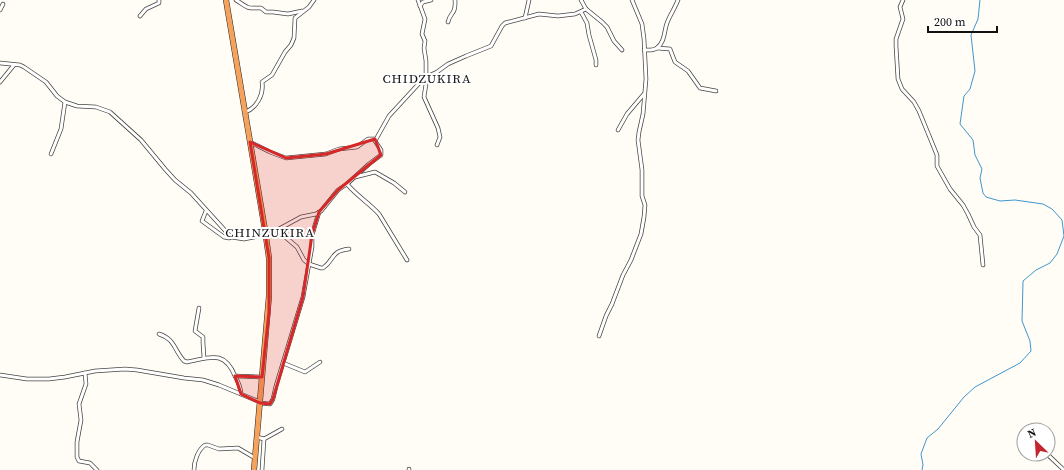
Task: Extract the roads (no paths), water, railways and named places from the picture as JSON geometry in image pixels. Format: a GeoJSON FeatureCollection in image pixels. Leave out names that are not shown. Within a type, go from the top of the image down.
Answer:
{"type":"FeatureCollection","features":[{"type":"Feature","properties":{"kind":"highway"},"geometry":{"type":"LineString","coordinates":[[226,0],[269,258],[270,296],[254,470]]}},
{"type":"Feature","properties":{"kind":"street"},"geometry":{"type":"LineString","coordinates":[[140,16],[146,9],[159,3],[159,0]]}},
{"type":"Feature","properties":{"kind":"street"},"geometry":{"type":"LineString","coordinates":[[236,0],[249,9],[261,8],[266,12],[288,14],[304,11]]}},
{"type":"Feature","properties":{"kind":"street"},"geometry":{"type":"LineString","coordinates":[[245,112],[250,110],[258,101],[263,90],[262,82],[272,75],[285,52],[291,45],[294,38],[294,18],[304,11],[314,0]]}},
{"type":"Feature","properties":{"kind":"street"},"geometry":{"type":"LineString","coordinates":[[418,0],[425,19],[422,34],[425,43],[426,84],[424,97],[438,128],[440,137],[437,145]]}},
{"type":"Feature","properties":{"kind":"street"},"geometry":{"type":"LineString","coordinates":[[420,6],[423,2],[431,0]]}},
{"type":"Feature","properties":{"kind":"street"},"geometry":{"type":"LineString","coordinates":[[448,22],[448,19],[455,11],[455,0]]}},
{"type":"Feature","properties":{"kind":"street"},"geometry":{"type":"LineString","coordinates":[[525,18],[529,0]]}},
{"type":"Feature","properties":{"kind":"street"},"geometry":{"type":"LineString","coordinates":[[581,0],[586,9],[602,22],[614,41],[622,50]]}},
{"type":"Feature","properties":{"kind":"street"},"geometry":{"type":"LineString","coordinates":[[599,336],[606,316],[617,294],[623,275],[631,260],[643,230],[645,205],[642,196],[642,170],[638,140],[644,114],[646,79],[642,24],[632,0]]}},
{"type":"Feature","properties":{"kind":"street"},"geometry":{"type":"LineString","coordinates":[[657,48],[664,38],[668,21],[678,0]]}},
{"type":"Feature","properties":{"kind":"street"},"geometry":{"type":"LineString","coordinates":[[903,0],[900,7],[903,19],[896,39],[898,79],[902,89],[914,102],[919,111],[937,155],[937,166],[950,190],[963,205],[974,227],[980,235],[983,265]]}},
{"type":"Feature","properties":{"kind":"street"},"geometry":{"type":"LineString","coordinates":[[0,10],[3,4]]}},
{"type":"Feature","properties":{"kind":"street"},"geometry":{"type":"LineString","coordinates":[[0,375],[27,379],[49,379],[85,373],[125,369],[137,370],[203,380],[241,394],[260,403],[269,404],[273,401],[274,392],[303,297],[312,247],[312,235],[319,212],[338,190],[381,155],[381,150],[376,144],[375,139],[389,116],[426,76],[437,72],[448,64],[489,47],[499,34],[503,24],[539,14],[558,16],[581,12],[586,9]]}},
{"type":"Feature","properties":{"kind":"street"},"geometry":{"type":"LineString","coordinates":[[581,12],[587,23],[596,65]]}},
{"type":"Feature","properties":{"kind":"street"},"geometry":{"type":"LineString","coordinates":[[644,50],[652,50],[657,48],[670,49],[676,62],[688,71],[700,88],[716,90]]}},
{"type":"Feature","properties":{"kind":"street"},"geometry":{"type":"LineString","coordinates":[[0,63],[24,67],[42,79],[57,96],[65,102],[77,106],[100,108],[110,112],[141,140],[165,169],[191,193],[230,237]]}},
{"type":"Feature","properties":{"kind":"street"},"geometry":{"type":"LineString","coordinates":[[0,82],[14,65]]}},
{"type":"Feature","properties":{"kind":"street"},"geometry":{"type":"LineString","coordinates":[[618,130],[627,114],[645,92]]}},
{"type":"Feature","properties":{"kind":"street"},"geometry":{"type":"LineString","coordinates":[[51,154],[61,129],[65,102]]}},
{"type":"Feature","properties":{"kind":"street"},"geometry":{"type":"LineString","coordinates":[[250,142],[286,158],[326,154],[339,149],[357,147],[368,139],[375,139]]}},
{"type":"Feature","properties":{"kind":"street"},"geometry":{"type":"LineString","coordinates":[[355,177],[375,172],[394,183],[405,192]]}},
{"type":"Feature","properties":{"kind":"street"},"geometry":{"type":"LineString","coordinates":[[347,184],[355,194],[374,208],[379,214],[407,260]]}},
{"type":"Feature","properties":{"kind":"street"},"geometry":{"type":"LineString","coordinates":[[206,211],[202,221],[224,238],[230,237],[244,239],[254,237],[265,230],[277,230],[301,217],[319,212]]}},
{"type":"Feature","properties":{"kind":"street"},"geometry":{"type":"LineString","coordinates":[[277,230],[297,247],[308,264],[323,268],[338,251],[349,249]]}},
{"type":"Feature","properties":{"kind":"street"},"geometry":{"type":"LineString","coordinates":[[200,308],[195,330],[203,338],[202,343],[204,358]]}},
{"type":"Feature","properties":{"kind":"street"},"geometry":{"type":"LineString","coordinates":[[159,334],[174,344],[184,361],[215,357],[221,358],[227,362],[232,368],[240,386],[241,394]]}},
{"type":"Feature","properties":{"kind":"street"},"geometry":{"type":"LineString","coordinates":[[283,363],[304,372],[320,362]]}},
{"type":"Feature","properties":{"kind":"street"},"geometry":{"type":"LineString","coordinates":[[85,373],[86,384],[79,404],[81,420],[76,457],[79,461],[90,463],[97,470]]}},
{"type":"Feature","properties":{"kind":"street"},"geometry":{"type":"LineString","coordinates":[[235,376],[262,377]]}},
{"type":"Feature","properties":{"kind":"street"},"geometry":{"type":"LineString","coordinates":[[257,437],[264,438],[282,428]]}},
{"type":"Feature","properties":{"kind":"street"},"geometry":{"type":"LineString","coordinates":[[262,470],[264,438]]}},
{"type":"Feature","properties":{"kind":"street"},"geometry":{"type":"LineString","coordinates":[[194,470],[194,464],[198,453],[205,445],[208,444],[219,449],[238,448],[255,458]]}},
{"type":"Feature","properties":{"kind":"street"},"geometry":{"type":"LineString","coordinates":[[1056,462],[1064,470]]}},
{"type":"Feature","properties":{"kind":"waterway"},"geometry":{"type":"LineString","coordinates":[[922,470],[923,465],[921,454],[927,438],[938,429],[964,397],[975,387],[1020,363],[1031,351],[1030,341],[1022,321],[1023,281],[1036,270],[1050,263],[1057,254],[1064,236],[1062,220],[1052,209],[1043,204],[1015,200],[1000,201],[986,197],[983,193],[980,178],[982,169],[975,155],[973,140],[960,124],[964,96],[970,89],[975,71],[971,35],[978,19],[980,0]]}},
{"type":"Feature","properties":{"kind":"district","name":"CHIDZUKIRA"},"geometry":{"type":"Point","coordinates":[427,78]}},
{"type":"Feature","properties":{"kind":"district","name":"CHINZUKIRA"},"geometry":{"type":"Point","coordinates":[270,232]}}]}
